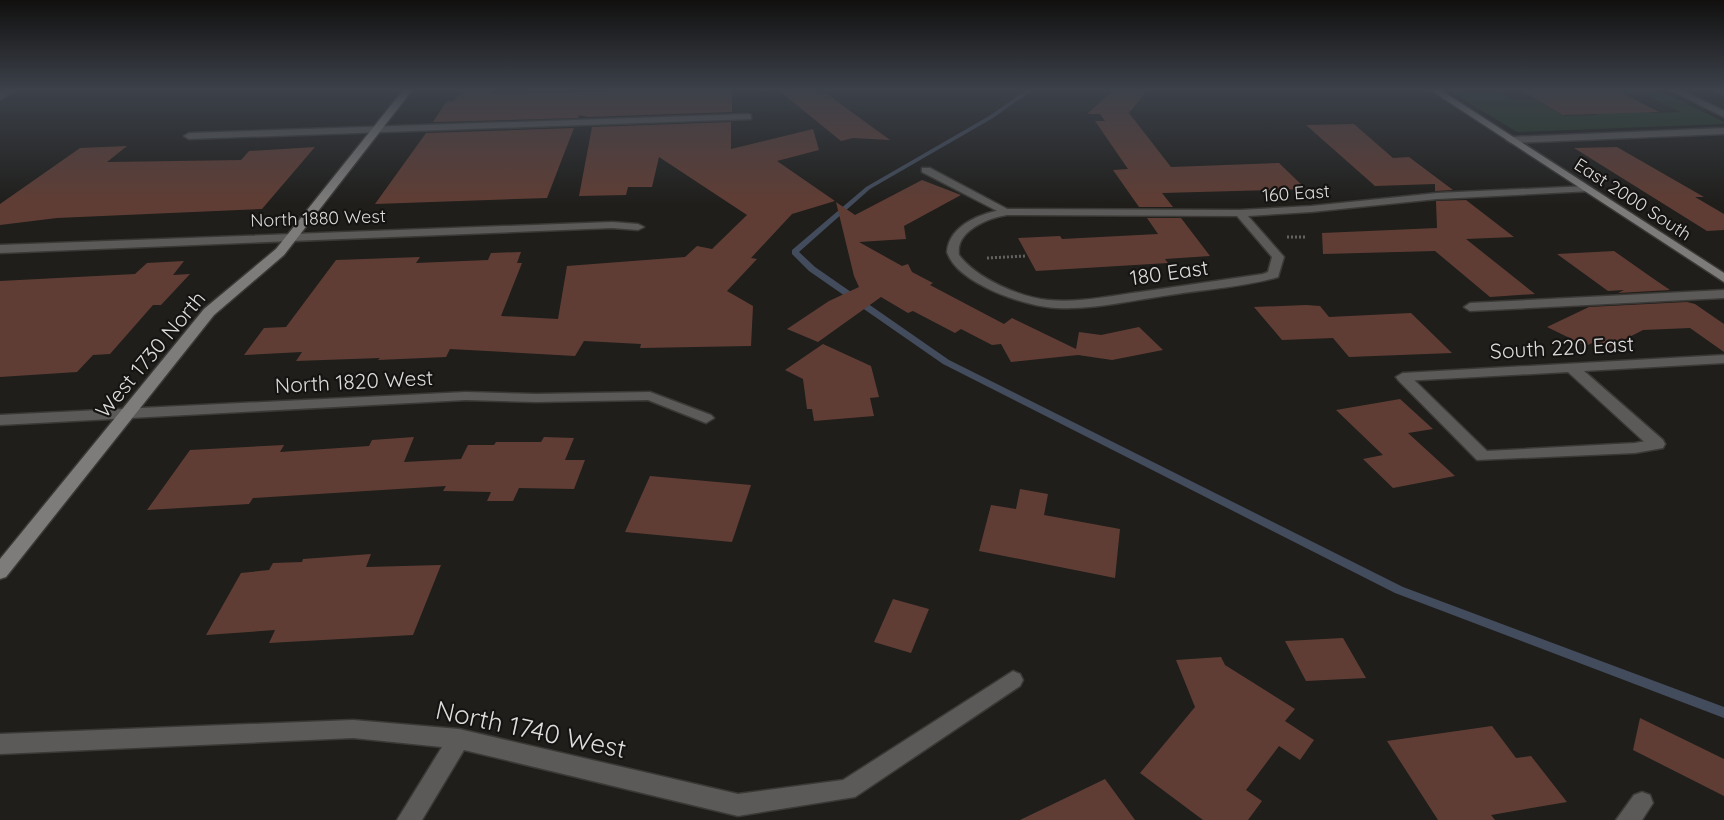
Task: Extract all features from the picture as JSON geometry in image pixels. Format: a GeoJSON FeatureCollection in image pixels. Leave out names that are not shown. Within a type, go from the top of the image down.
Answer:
{"type":"FeatureCollection","features":[{"type":"Feature","properties":{"kind":"street","name":"West 1730 North"},"geometry":{"type":"LineString","coordinates":[[0,572],[209,312],[266,266],[293,237],[379,127]]}},
{"type":"Feature","properties":{"kind":"street"},"geometry":{"type":"LineString","coordinates":[[189,136],[455,127]]}},
{"type":"Feature","properties":{"kind":"street","name":"East 2000 South"},"geometry":{"type":"LineString","coordinates":[[1492,127],[1724,278]]}},
{"type":"Feature","properties":{"kind":"street"},"geometry":{"type":"LineString","coordinates":[[1511,140],[1721,133]]}},
{"type":"Feature","properties":{"kind":"street"},"geometry":{"type":"LineString","coordinates":[[926,170],[1007,212]]}},
{"type":"Feature","properties":{"kind":"street","name":"160 East"},"geometry":{"type":"LineString","coordinates":[[1007,212],[1240,213],[1311,209],[1445,196],[1587,189]]}},
{"type":"Feature","properties":{"kind":"street","name":"180 East"},"geometry":{"type":"LineString","coordinates":[[1007,212],[986,216],[970,224],[955,242],[954,257],[972,272],[1019,295],[1037,302],[1064,305],[1264,277],[1274,273],[1278,257],[1240,213]]}},
{"type":"Feature","properties":{"kind":"street","name":"North 1880 West"},"geometry":{"type":"LineString","coordinates":[[0,249],[612,225],[638,227]]}},
{"type":"Feature","properties":{"kind":"street"},"geometry":{"type":"LineString","coordinates":[[1470,307],[1724,294]]}},
{"type":"Feature","properties":{"kind":"street","name":"South 220 East"},"geometry":{"type":"LineString","coordinates":[[1571,367],[1657,444],[1635,448],[1483,456],[1403,377],[1571,367],[1724,359]]}},
{"type":"Feature","properties":{"kind":"street","name":"North 1820 West"},"geometry":{"type":"LineString","coordinates":[[0,420],[466,396],[536,398],[650,396],[706,418]]}},
{"type":"Feature","properties":{"kind":"street","name":"North 1740 West"},"geometry":{"type":"LineString","coordinates":[[0,744],[353,729],[459,739],[738,806],[847,790],[1013,680]]}},
{"type":"Feature","properties":{"kind":"street"},"geometry":{"type":"LineString","coordinates":[[409,820],[459,739]]}},
{"type":"Feature","properties":{"kind":"path"},"geometry":{"type":"LineString","coordinates":[[987,258],[1026,256]]}},
{"type":"Feature","properties":{"kind":"green space"},"geometry":{"type":"Polygon","coordinates":[[[1509,127],[1639,127],[1517,132],[1509,127]]]}},
{"type":"Feature","properties":{"kind":"building"},"geometry":{"type":"Polygon","coordinates":[[[592,127],[731,127],[731,149],[813,129],[819,150],[777,161],[835,201],[792,214],[751,258],[757,259],[727,291],[753,306],[751,346],[640,348],[641,344],[584,341],[575,356],[450,349],[446,357],[378,360],[380,358],[296,361],[302,352],[244,355],[264,328],[286,327],[336,260],[420,257],[416,263],[488,260],[491,253],[521,252],[517,263],[522,263],[501,316],[558,319],[567,266],[685,257],[697,246],[712,249],[747,215],[659,157],[652,187],[628,187],[626,195],[579,196],[592,127]]]}},
{"type":"Feature","properties":{"kind":"building"},"geometry":{"type":"Polygon","coordinates":[[[824,127],[873,127],[890,140],[853,138],[841,141],[824,127]]]}},
{"type":"Feature","properties":{"kind":"building"},"geometry":{"type":"Polygon","coordinates":[[[1099,127],[1140,127],[1171,167],[1279,163],[1306,189],[1162,193],[1173,207],[1139,207],[1113,170],[1128,169],[1099,127]]]}},
{"type":"Feature","properties":{"kind":"building"},"geometry":{"type":"Polygon","coordinates":[[[1309,127],[1358,127],[1393,158],[1409,157],[1453,190],[1435,191],[1435,184],[1375,186],[1309,127]]]}},
{"type":"Feature","properties":{"kind":"building"},"geometry":{"type":"Polygon","coordinates":[[[574,128],[547,198],[375,204],[426,133],[574,128]]]}},
{"type":"Feature","properties":{"kind":"building"},"geometry":{"type":"Polygon","coordinates":[[[127,146],[107,162],[241,160],[249,151],[315,147],[262,209],[57,218],[0,225],[0,204],[80,148],[127,146]]]}},
{"type":"Feature","properties":{"kind":"building"},"geometry":{"type":"Polygon","coordinates":[[[1617,147],[1704,197],[1695,197],[1724,214],[1724,230],[1707,231],[1574,148],[1617,147]]]}},
{"type":"Feature","properties":{"kind":"building"},"geometry":{"type":"Polygon","coordinates":[[[922,180],[961,195],[904,226],[906,239],[859,242],[902,266],[908,264],[912,272],[933,283],[930,285],[1004,324],[1012,318],[1076,349],[1079,332],[1101,335],[1139,327],[1163,350],[1112,360],[1078,355],[1011,362],[1001,344],[992,345],[961,329],[955,333],[913,311],[908,313],[881,297],[818,342],[787,329],[829,301],[859,287],[854,276],[836,202],[855,215],[922,180]]]}},
{"type":"Feature","properties":{"kind":"building"},"geometry":{"type":"Polygon","coordinates":[[[1466,200],[1514,237],[1466,239],[1535,294],[1490,297],[1435,251],[1323,254],[1322,233],[1437,228],[1436,201],[1466,200]]]}},
{"type":"Feature","properties":{"kind":"building"},"geometry":{"type":"Polygon","coordinates":[[[1147,218],[1181,218],[1210,256],[1165,259],[1168,263],[1036,271],[1018,238],[1060,236],[1062,239],[1158,234],[1147,218]]]}},
{"type":"Feature","properties":{"kind":"building"},"geometry":{"type":"Polygon","coordinates":[[[1614,251],[1670,290],[1618,293],[1624,290],[1608,291],[1557,254],[1614,251]]]}},
{"type":"Feature","properties":{"kind":"building"},"geometry":{"type":"Polygon","coordinates":[[[184,261],[173,275],[190,274],[161,305],[153,305],[110,354],[93,355],[77,372],[0,377],[0,281],[135,274],[147,263],[184,261]]]}},
{"type":"Feature","properties":{"kind":"building"},"geometry":{"type":"Polygon","coordinates":[[[1687,302],[1695,304],[1724,324],[1724,352],[1690,328],[1643,330],[1610,347],[1596,341],[1586,346],[1547,327],[1589,307],[1687,302]]]}},
{"type":"Feature","properties":{"kind":"building"},"geometry":{"type":"Polygon","coordinates":[[[1320,306],[1329,317],[1411,313],[1452,353],[1349,357],[1333,338],[1282,340],[1254,307],[1320,306]]]}},
{"type":"Feature","properties":{"kind":"building"},"geometry":{"type":"Polygon","coordinates":[[[823,344],[871,366],[879,397],[870,398],[874,416],[814,421],[812,409],[807,409],[803,379],[785,370],[823,344]]]}},
{"type":"Feature","properties":{"kind":"building"},"geometry":{"type":"Polygon","coordinates":[[[1400,399],[1433,429],[1408,433],[1455,476],[1393,488],[1363,459],[1383,455],[1336,410],[1400,399]]]}},
{"type":"Feature","properties":{"kind":"building"},"geometry":{"type":"Polygon","coordinates":[[[414,437],[404,462],[461,459],[468,445],[494,445],[496,442],[541,442],[544,437],[574,438],[565,460],[585,460],[574,489],[519,488],[513,501],[487,501],[491,492],[443,491],[446,486],[253,498],[249,504],[147,510],[190,450],[284,445],[280,452],[369,446],[372,440],[414,437]]]}},
{"type":"Feature","properties":{"kind":"building"},"geometry":{"type":"Polygon","coordinates":[[[650,476],[751,485],[732,542],[625,532],[650,476]]]}},
{"type":"Feature","properties":{"kind":"building"},"geometry":{"type":"Polygon","coordinates":[[[1020,489],[1048,494],[1044,515],[1120,529],[1115,578],[979,551],[991,505],[1016,509],[1020,489]]]}},
{"type":"Feature","properties":{"kind":"building"},"geometry":{"type":"Polygon","coordinates":[[[371,554],[366,567],[441,565],[413,635],[269,643],[275,630],[206,635],[241,573],[269,570],[273,563],[371,554]]]}},
{"type":"Feature","properties":{"kind":"building"},"geometry":{"type":"Polygon","coordinates":[[[893,599],[929,609],[911,653],[874,642],[893,599]]]}},
{"type":"Feature","properties":{"kind":"building"},"geometry":{"type":"Polygon","coordinates":[[[1343,638],[1366,678],[1306,681],[1285,641],[1343,638]]]}},
{"type":"Feature","properties":{"kind":"building"},"geometry":{"type":"Polygon","coordinates":[[[1221,657],[1225,665],[1295,709],[1285,721],[1314,740],[1300,760],[1279,746],[1246,790],[1262,801],[1248,820],[1203,820],[1140,773],[1195,707],[1176,660],[1221,657]]]}},
{"type":"Feature","properties":{"kind":"building"},"geometry":{"type":"Polygon","coordinates":[[[1640,718],[1724,759],[1724,796],[1633,750],[1640,718]]]}},
{"type":"Feature","properties":{"kind":"building"},"geometry":{"type":"Polygon","coordinates":[[[1492,726],[1516,758],[1531,756],[1567,802],[1491,815],[1495,820],[1438,820],[1387,741],[1492,726]]]}},
{"type":"Feature","properties":{"kind":"building"},"geometry":{"type":"Polygon","coordinates":[[[1105,779],[1135,820],[1020,820],[1105,779]]]}},
{"type":"Feature","properties":{"kind":"waterway"},"geometry":{"type":"LineString","coordinates":[[973,127],[868,188],[795,252],[812,269],[946,362],[1399,590],[1724,713]]}}]}
